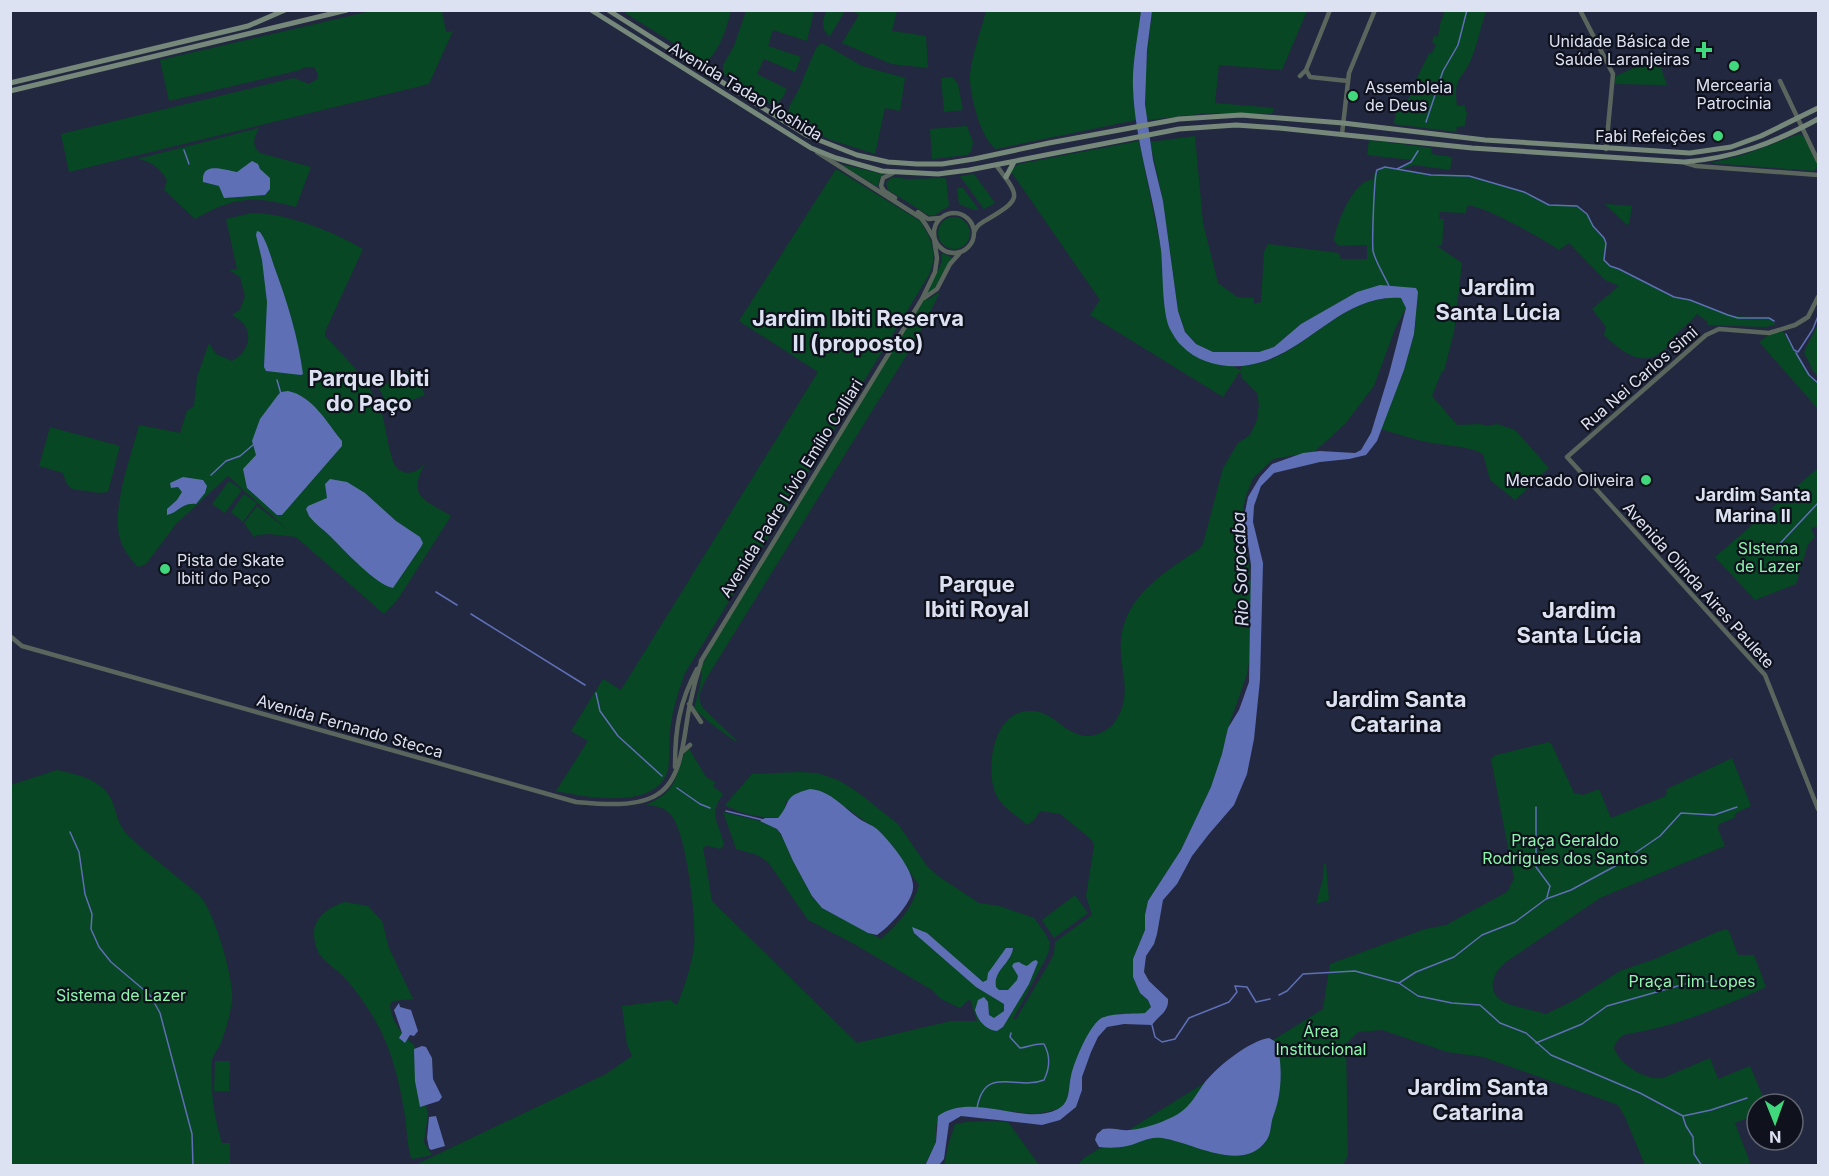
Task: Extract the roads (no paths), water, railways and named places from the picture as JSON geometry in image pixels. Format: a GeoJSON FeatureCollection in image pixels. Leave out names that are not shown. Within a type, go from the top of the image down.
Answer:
{"type":"FeatureCollection","features":[{"type":"Feature","properties":{"kind":"main road"},"geometry":{"type":"LineString","coordinates":[[10,83],[248,26],[285,10]]}},
{"type":"Feature","properties":{"kind":"main road"},"geometry":{"type":"LineString","coordinates":[[329,15],[335,10]]}},
{"type":"Feature","properties":{"kind":"main road"},"geometry":{"type":"LineString","coordinates":[[10,91],[347,10]]}},
{"type":"Feature","properties":{"kind":"main road","name":"Avenida Tadao Yoshida"},"geometry":{"type":"LineString","coordinates":[[591,10],[811,148],[863,166],[898,172],[938,174],[969,171],[1179,129],[1233,126],[1279,128],[1479,148],[1684,162],[1710,160],[1738,154],[1803,128],[1818,119]]}},
{"type":"Feature","properties":{"kind":"main road","name":"Avenida Tadao Yoshida"},"geometry":{"type":"LineString","coordinates":[[608,10],[806,135],[857,155],[888,162],[942,164],[1179,119],[1231,115],[1275,116],[1477,139],[1606,149],[1702,152],[1741,143],[1818,108]]}},
{"type":"Feature","properties":{"kind":"main road"},"geometry":{"type":"LineString","coordinates":[[1477,139],[1479,148]]}},
{"type":"Feature","properties":{"kind":"main road"},"geometry":{"type":"LineString","coordinates":[[989,156],[996,165]]}},
{"type":"Feature","properties":{"kind":"main road"},"geometry":{"type":"LineString","coordinates":[[1006,177],[1015,160]]}},
{"type":"Feature","properties":{"kind":"street"},"geometry":{"type":"LineString","coordinates":[[1300,76],[1306,70],[1330,10]]}},
{"type":"Feature","properties":{"kind":"street"},"geometry":{"type":"LineString","coordinates":[[1342,134],[1347,81],[1375,10]]}},
{"type":"Feature","properties":{"kind":"street"},"geometry":{"type":"LineString","coordinates":[[1580,10],[1613,74],[1606,149]]}},
{"type":"Feature","properties":{"kind":"street"},"geometry":{"type":"LineString","coordinates":[[1306,70],[1310,77],[1347,81]]}},
{"type":"Feature","properties":{"kind":"street"},"geometry":{"type":"LineString","coordinates":[[1780,81],[1818,161]]}},
{"type":"Feature","properties":{"kind":"street"},"geometry":{"type":"LineString","coordinates":[[811,148],[921,218],[941,249],[948,252],[963,251],[971,243],[978,225],[1009,207],[1013,201],[1013,190],[996,165]]}},
{"type":"Feature","properties":{"kind":"street"},"geometry":{"type":"LineString","coordinates":[[1684,162],[1696,166],[1818,175]]}},
{"type":"Feature","properties":{"kind":"street"},"geometry":{"type":"LineString","coordinates":[[898,172],[887,174],[883,178],[881,183],[884,191],[928,219],[940,218],[950,213],[962,214],[971,221],[974,232]]}},
{"type":"Feature","properties":{"kind":"street"},"geometry":{"type":"LineString","coordinates":[[934,240],[934,228],[940,218]]}},
{"type":"Feature","properties":{"kind":"street","name":"Avenida Padre Lívio Emílio Calliari"},"geometry":{"type":"LineString","coordinates":[[675,770],[676,738],[685,692],[702,659],[922,300],[937,267],[937,248],[934,240]]}},
{"type":"Feature","properties":{"kind":"street","name":"Avenida Padre Lívio Emílio Calliari"},"geometry":{"type":"LineString","coordinates":[[922,300],[937,289],[950,264],[963,251]]}},
{"type":"Feature","properties":{"kind":"street","name":"Rua Nei Carlos Simi"},"geometry":{"type":"LineString","coordinates":[[1567,457],[1712,331],[1719,329],[1770,332],[1795,325],[1808,317],[1818,297]]}},
{"type":"Feature","properties":{"kind":"street","name":"Avenida Olinda Aires Paulete"},"geometry":{"type":"LineString","coordinates":[[1567,457],[1765,675],[1818,808]]}},
{"type":"Feature","properties":{"kind":"street","name":"Avenida Fernando Stecca"},"geometry":{"type":"LineString","coordinates":[[10,636],[22,646],[576,802],[605,805],[637,802],[658,795],[669,784],[682,752]]}},
{"type":"Feature","properties":{"kind":"street","name":"Avenida Padre Lívio Emílio Calliari"},"geometry":{"type":"LineString","coordinates":[[682,752],[689,704],[702,659]]}},
{"type":"Feature","properties":{"kind":"street"},"geometry":{"type":"LineString","coordinates":[[689,704],[701,722]]}},
{"type":"Feature","properties":{"kind":"street"},"geometry":{"type":"LineString","coordinates":[[682,752],[690,745]]}},
{"type":"Feature","properties":{"kind":"water","name":"Rio Sorocaba"},"geometry":{"type":"Polygon","coordinates":[[[1141,11],[1152,11],[1147,50],[1145,104],[1153,160],[1163,201],[1178,311],[1185,332],[1196,344],[1213,352],[1259,352],[1274,347],[1301,324],[1357,292],[1380,285],[1416,288],[1418,292],[1414,334],[1404,370],[1377,441],[1366,455],[1320,462],[1274,473],[1261,486],[1254,506],[1253,522],[1263,563],[1260,680],[1254,739],[1247,774],[1234,805],[1192,856],[1177,884],[1163,900],[1157,934],[1146,956],[1144,972],[1149,981],[1168,999],[1165,1011],[1152,1025],[1124,1024],[1107,1027],[1098,1037],[1091,1052],[1082,1077],[1082,1090],[1076,1107],[1060,1120],[1042,1125],[961,1116],[949,1123],[944,1159],[939,1165],[925,1166],[936,1142],[938,1116],[952,1109],[967,1107],[1030,1114],[1058,1109],[1067,1099],[1075,1062],[1095,1023],[1109,1016],[1145,1013],[1151,1007],[1148,1000],[1140,993],[1133,977],[1133,959],[1145,930],[1148,901],[1181,850],[1211,787],[1228,728],[1239,710],[1249,682],[1251,565],[1244,517],[1248,497],[1260,477],[1272,464],[1303,453],[1320,451],[1355,453],[1361,450],[1371,433],[1406,308],[1401,298],[1380,299],[1360,305],[1288,350],[1249,365],[1231,366],[1204,361],[1180,344],[1170,329],[1167,319],[1158,230],[1134,108],[1133,69],[1141,11]]]}},
{"type":"Feature","properties":{"kind":"water"},"geometry":{"type":"Polygon","coordinates":[[[252,161],[258,164],[270,178],[270,189],[265,195],[224,198],[219,186],[203,182],[203,175],[209,169],[237,172],[252,161]]]}},
{"type":"Feature","properties":{"kind":"water"},"geometry":{"type":"Polygon","coordinates":[[[257,231],[260,232],[266,244],[288,306],[298,346],[303,374],[301,375],[266,371],[264,367],[267,302],[257,231]]]}},
{"type":"Feature","properties":{"kind":"water"},"geometry":{"type":"Polygon","coordinates":[[[288,391],[305,398],[312,404],[342,441],[342,446],[282,515],[277,515],[247,488],[243,469],[256,455],[252,441],[260,419],[281,392],[288,391]]]}},
{"type":"Feature","properties":{"kind":"water"},"geometry":{"type":"Polygon","coordinates":[[[183,477],[203,480],[207,486],[205,493],[196,504],[184,506],[167,515],[167,509],[182,492],[178,487],[171,488],[170,483],[183,477]]]}},
{"type":"Feature","properties":{"kind":"water"},"geometry":{"type":"Polygon","coordinates":[[[330,479],[347,482],[365,493],[396,521],[420,537],[423,543],[421,547],[393,588],[369,574],[309,516],[306,509],[308,506],[327,498],[325,484],[330,479]]]}},
{"type":"Feature","properties":{"kind":"water"},"geometry":{"type":"Polygon","coordinates":[[[810,789],[831,796],[861,820],[877,829],[894,848],[910,873],[913,888],[909,901],[893,921],[877,935],[868,933],[822,908],[812,896],[781,834],[777,829],[760,821],[765,818],[778,818],[791,797],[810,789]]]}},
{"type":"Feature","properties":{"kind":"water"},"geometry":{"type":"Polygon","coordinates":[[[912,927],[927,933],[983,982],[987,980],[988,973],[1006,948],[1013,948],[1012,954],[997,976],[996,987],[999,990],[1008,990],[1017,980],[1018,976],[1012,966],[1014,963],[1019,962],[1027,966],[1033,961],[1038,962],[1029,984],[1003,1027],[997,1031],[986,1027],[978,1018],[975,1010],[978,1000],[984,997],[988,1002],[989,1015],[994,1018],[1004,1011],[1004,1004],[976,987],[914,933],[912,927]]]}},
{"type":"Feature","properties":{"kind":"water"},"geometry":{"type":"Polygon","coordinates":[[[399,1003],[400,1007],[411,1010],[418,1031],[414,1036],[410,1035],[405,1043],[399,1038],[402,1033],[394,1010],[399,1003]]]}},
{"type":"Feature","properties":{"kind":"water"},"geometry":{"type":"Polygon","coordinates":[[[1269,1038],[1276,1042],[1278,1050],[1281,1068],[1280,1088],[1269,1135],[1256,1151],[1230,1156],[1162,1138],[1148,1139],[1124,1147],[1099,1147],[1095,1140],[1097,1134],[1103,1129],[1142,1128],[1183,1111],[1205,1082],[1226,1062],[1243,1049],[1269,1038]]]}},
{"type":"Feature","properties":{"kind":"water"},"geometry":{"type":"Polygon","coordinates":[[[426,1047],[432,1058],[433,1079],[442,1097],[439,1101],[420,1107],[415,1081],[414,1049],[426,1047]]]}},
{"type":"Feature","properties":{"kind":"water"},"geometry":{"type":"Polygon","coordinates":[[[436,1116],[445,1146],[431,1150],[427,1138],[429,1117],[436,1116]]]}},
{"type":"Feature","properties":{"kind":"waterway"},"geometry":{"type":"LineString","coordinates":[[1426,122],[1443,71],[1458,45],[1467,10]]}},
{"type":"Feature","properties":{"kind":"waterway"},"geometry":{"type":"LineString","coordinates":[[184,150],[189,164]]}},
{"type":"Feature","properties":{"kind":"waterway"},"geometry":{"type":"LineString","coordinates":[[1397,169],[1411,162],[1418,151]]}},
{"type":"Feature","properties":{"kind":"waterway"},"geometry":{"type":"LineString","coordinates":[[1389,286],[1373,251],[1376,175],[1377,170],[1385,167],[1431,175],[1469,176],[1524,192],[1549,205],[1577,206],[1587,214],[1593,226],[1604,238],[1606,243],[1604,260],[1610,266],[1674,297],[1690,300],[1738,318],[1769,318],[1774,321]]}},
{"type":"Feature","properties":{"kind":"waterway"},"geometry":{"type":"LineString","coordinates":[[1786,334],[1794,350],[1798,352],[1813,329],[1818,316]]}},
{"type":"Feature","properties":{"kind":"waterway"},"geometry":{"type":"LineString","coordinates":[[1796,353],[1809,375],[1818,383]]}},
{"type":"Feature","properties":{"kind":"waterway"},"geometry":{"type":"LineString","coordinates":[[277,380],[281,394]]}},
{"type":"Feature","properties":{"kind":"waterway"},"geometry":{"type":"LineString","coordinates":[[211,475],[226,461],[240,456],[253,445]]}},
{"type":"Feature","properties":{"kind":"waterway"},"geometry":{"type":"LineString","coordinates":[[1771,553],[1818,503]]}},
{"type":"Feature","properties":{"kind":"waterway"},"geometry":{"type":"LineString","coordinates":[[436,592],[457,605]]}},
{"type":"Feature","properties":{"kind":"waterway"},"geometry":{"type":"LineString","coordinates":[[471,614],[585,685]]}},
{"type":"Feature","properties":{"kind":"waterway"},"geometry":{"type":"LineString","coordinates":[[596,693],[600,711],[618,736],[662,776]]}},
{"type":"Feature","properties":{"kind":"waterway"},"geometry":{"type":"LineString","coordinates":[[677,788],[710,808]]}},
{"type":"Feature","properties":{"kind":"waterway"},"geometry":{"type":"LineString","coordinates":[[1536,807],[1536,867],[1550,886],[1547,897]]}},
{"type":"Feature","properties":{"kind":"waterway"},"geometry":{"type":"LineString","coordinates":[[1279,995],[1287,991],[1303,974],[1355,971],[1399,983],[1416,972],[1454,957],[1482,935],[1515,922],[1546,899],[1571,890],[1619,864],[1660,836],[1681,813],[1714,815],[1737,807]]}},
{"type":"Feature","properties":{"kind":"waterway"},"geometry":{"type":"LineString","coordinates":[[726,811],[763,820]]}},
{"type":"Feature","properties":{"kind":"waterway"},"geometry":{"type":"LineString","coordinates":[[70,832],[79,852],[85,894],[92,914],[91,929],[99,947],[111,962],[150,995],[160,1013],[192,1134],[193,1166]]}},
{"type":"Feature","properties":{"kind":"waterway"},"geometry":{"type":"LineString","coordinates":[[1536,1043],[1582,1024],[1607,1006],[1692,982],[1726,981]]}},
{"type":"Feature","properties":{"kind":"waterway"},"geometry":{"type":"LineString","coordinates":[[1399,983],[1418,996],[1452,1003],[1480,1005],[1500,1023],[1526,1033],[1551,1055],[1640,1093],[1683,1116],[1745,1099]]}},
{"type":"Feature","properties":{"kind":"waterway"},"geometry":{"type":"LineString","coordinates":[[1152,1025],[1155,1037],[1162,1042],[1175,1039],[1189,1018],[1229,1002],[1237,992],[1235,986],[1247,987],[1256,1002],[1270,999]]}},
{"type":"Feature","properties":{"kind":"waterway"},"geometry":{"type":"LineString","coordinates":[[977,1108],[981,1095],[987,1087],[994,1083],[1033,1083],[1044,1080],[1048,1062],[1044,1044],[1020,1048],[1010,1037],[1011,1033]]}},
{"type":"Feature","properties":{"kind":"waterway"},"geometry":{"type":"LineString","coordinates":[[1683,1117],[1693,1137],[1694,1154],[1702,1166]]}},
{"type":"Feature","properties":{"kind":"place","name":"Unidade Básica de Saúde Laranjeiras"},"geometry":{"type":"Point","coordinates":[1704,50]}},
{"type":"Feature","properties":{"kind":"place","name":"Mercearia Patrocinia"},"geometry":{"type":"Point","coordinates":[1734,66]}},
{"type":"Feature","properties":{"kind":"place","name":"Assembleia de Deus"},"geometry":{"type":"Point","coordinates":[1353,96]}},
{"type":"Feature","properties":{"kind":"place","name":"Fabi Refeições"},"geometry":{"type":"Point","coordinates":[1718,136]}},
{"type":"Feature","properties":{"kind":"place","name":"Mercado Oliveira"},"geometry":{"type":"Point","coordinates":[1646,480]}},
{"type":"Feature","properties":{"kind":"place","name":"Pista de Skate Ibiti do Paço"},"geometry":{"type":"Point","coordinates":[165,569]}},
{"type":"Feature","properties":{"kind":"district","name":"Jardim Santa Lúcia"},"geometry":{"type":"Point","coordinates":[1498,300]}},
{"type":"Feature","properties":{"kind":"district","name":"Jardim Ibiti Reserva II (proposto)"},"geometry":{"type":"Point","coordinates":[858,330]}},
{"type":"Feature","properties":{"kind":"district","name":"Parque Ibiti do Paço"},"geometry":{"type":"Point","coordinates":[369,390]}},
{"type":"Feature","properties":{"kind":"district","name":"Jardim Santa Marina II"},"geometry":{"type":"Point","coordinates":[1753,504]}},
{"type":"Feature","properties":{"kind":"district","name":"Parque Ibiti Royal"},"geometry":{"type":"Point","coordinates":[977,596]}},
{"type":"Feature","properties":{"kind":"district","name":"Jardim Santa Lúcia"},"geometry":{"type":"Point","coordinates":[1579,622]}},
{"type":"Feature","properties":{"kind":"district","name":"Jardim Santa Catarina"},"geometry":{"type":"Point","coordinates":[1396,712]}},
{"type":"Feature","properties":{"kind":"district","name":"Jardim Santa Catarina"},"geometry":{"type":"Point","coordinates":[1478,1100]}},
{"type":"Feature","properties":{"kind":"park label","name":"SIstema de Lazer"},"geometry":{"type":"Point","coordinates":[1768,557]}},
{"type":"Feature","properties":{"kind":"park label","name":"Praça Geraldo Rodrigues dos Santos"},"geometry":{"type":"Point","coordinates":[1565,849]}},
{"type":"Feature","properties":{"kind":"park label","name":"Praça Tim Lopes"},"geometry":{"type":"Point","coordinates":[1692,981]}},
{"type":"Feature","properties":{"kind":"park label","name":"Sistema de Lazer"},"geometry":{"type":"Point","coordinates":[121,995]}},
{"type":"Feature","properties":{"kind":"park label","name":"Área Institucional"},"geometry":{"type":"Point","coordinates":[1321,1040]}}]}
